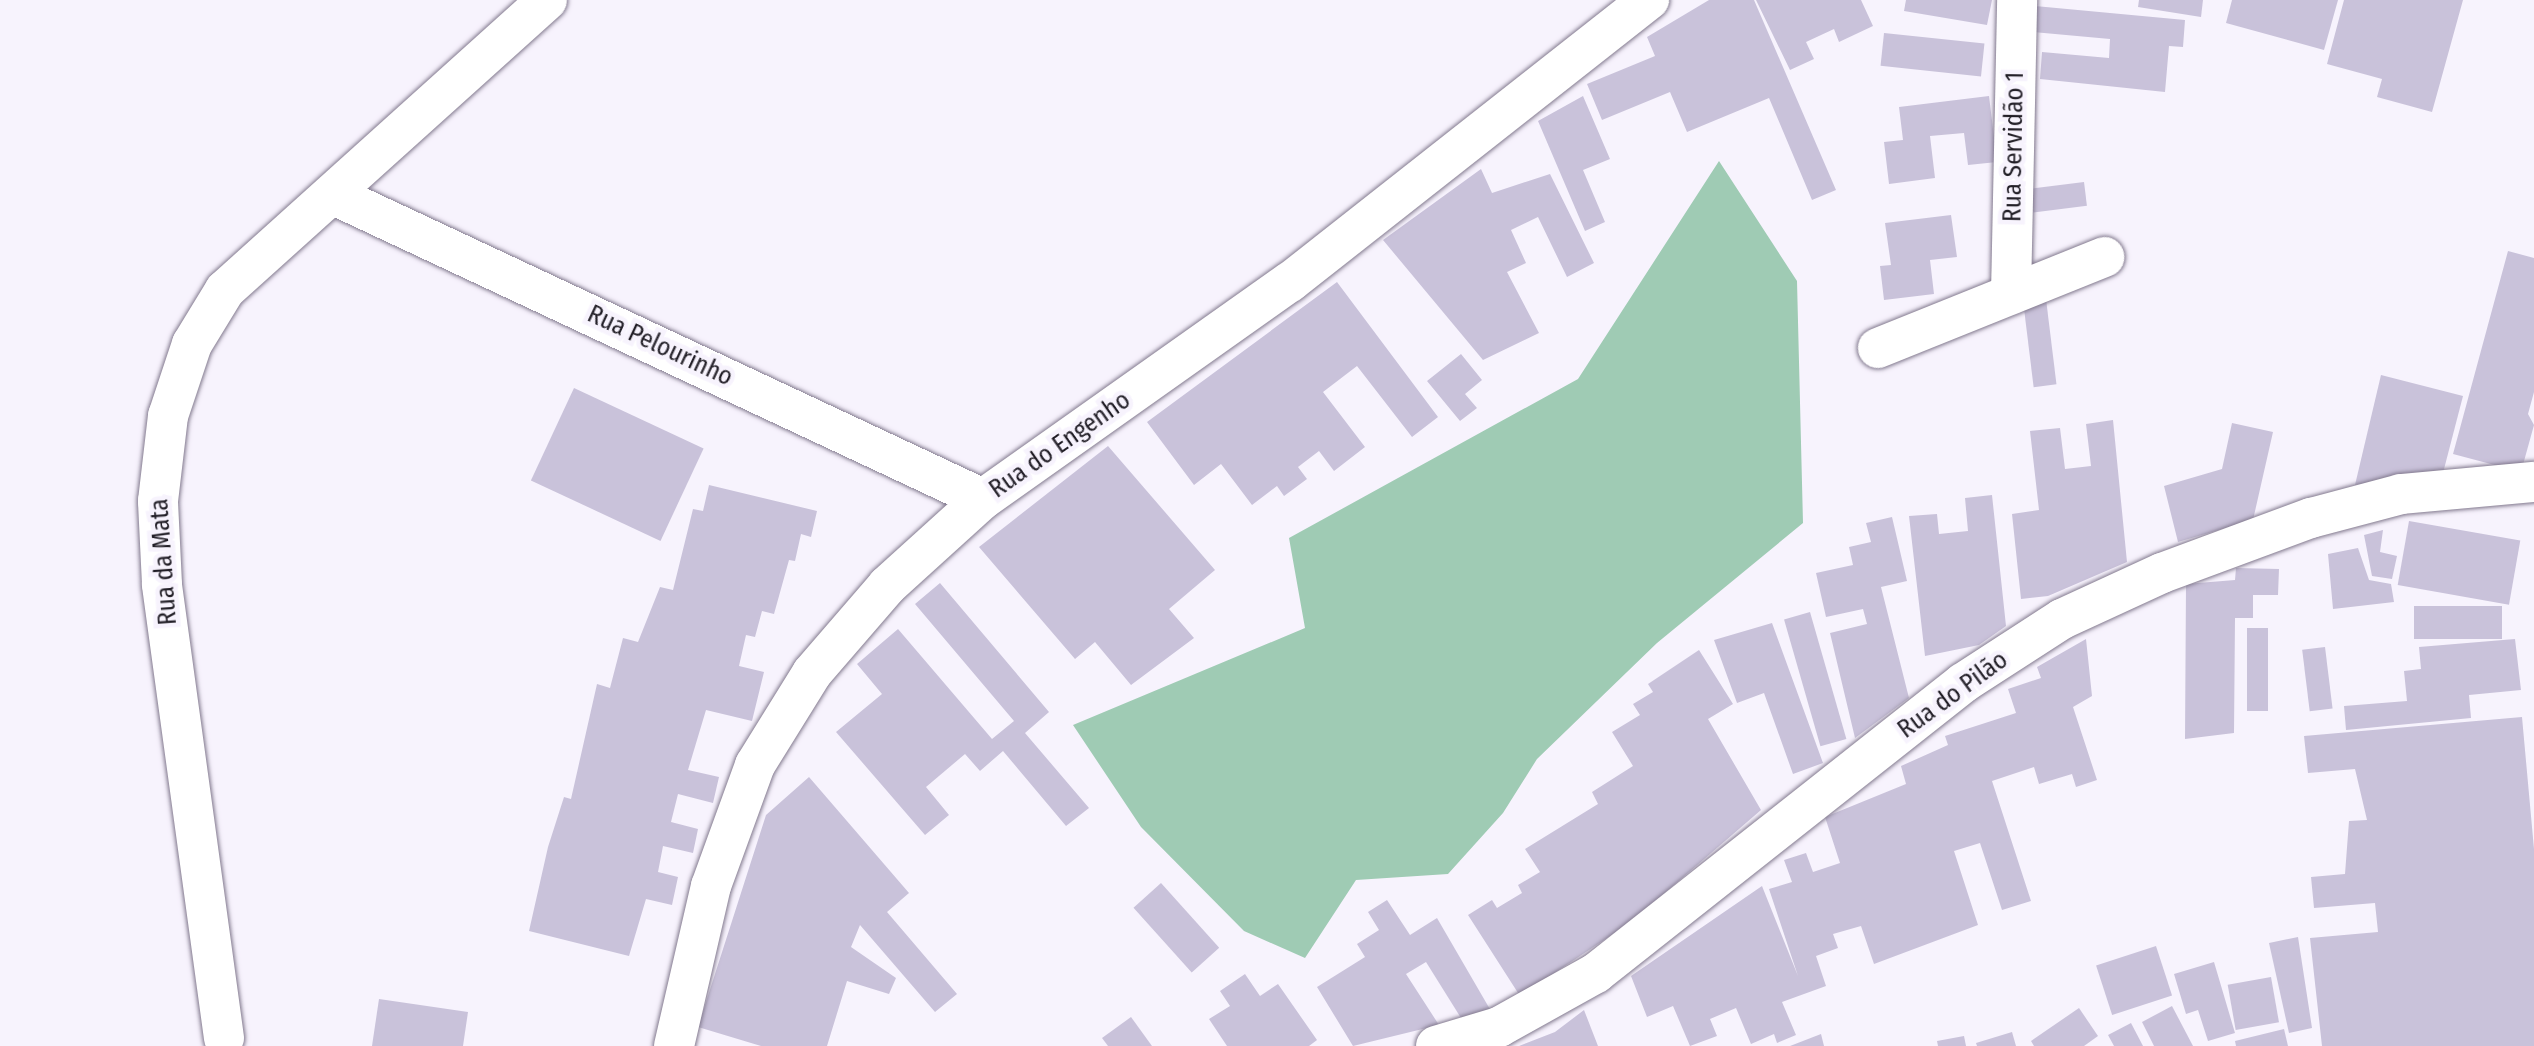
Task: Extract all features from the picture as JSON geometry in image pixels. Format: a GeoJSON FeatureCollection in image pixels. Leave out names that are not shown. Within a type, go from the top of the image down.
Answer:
{"type":"FeatureCollection","features":[{"type":"Feature","properties":{"kind":"street","name":"Rua da Mata"},"geometry":{"type":"LineString","coordinates":[[224,1038],[162,584],[158,501],[168,416],[192,344],[225,290],[270,244],[336,196],[547,0]]}},
{"type":"Feature","properties":{"kind":"street","name":"Rua Servidão 1"},"geometry":{"type":"LineString","coordinates":[[2011,294],[2016,0]]}},
{"type":"Feature","properties":{"kind":"street","name":"Rua do Engenho"},"geometry":{"type":"LineString","coordinates":[[674,1046],[711,886],[756,765],[812,673],[887,586],[982,499],[1290,282],[1635,5]]}},
{"type":"Feature","properties":{"kind":"street","name":"Rua Pelourinho"},"geometry":{"type":"LineString","coordinates":[[336,196],[982,499]]}},
{"type":"Feature","properties":{"kind":"street"},"geometry":{"type":"LineString","coordinates":[[1878,348],[2104,257]]}},
{"type":"Feature","properties":{"kind":"street","name":"Rua do Pilão"},"geometry":{"type":"LineString","coordinates":[[1436,1046],[1499,1027],[1596,973],[1964,682],[2062,618],[2162,573],[2312,518],[2400,494],[2534,482]]}},
{"type":"Feature","properties":{"kind":"green space"},"geometry":{"type":"Polygon","coordinates":[[[1719,161],[1797,281],[1803,523],[1657,643],[1537,759],[1503,813],[1448,874],[1356,880],[1305,958],[1244,931],[1141,827],[1073,725],[1305,628],[1289,538],[1578,379],[1719,161]]]}},
{"type":"Feature","properties":{"kind":"building"},"geometry":{"type":"Polygon","coordinates":[[[1709,0],[1754,0],[1836,190],[1812,200],[1769,98],[1687,132],[1670,92],[1602,120],[1587,84],[1655,56],[1647,37],[1709,0]]]}},
{"type":"Feature","properties":{"kind":"building"},"geometry":{"type":"Polygon","coordinates":[[[1756,0],[1861,0],[1873,26],[1839,42],[1834,29],[1806,42],[1814,59],[1790,70],[1756,0]]]}},
{"type":"Feature","properties":{"kind":"building"},"geometry":{"type":"Polygon","coordinates":[[[1906,0],[1992,0],[1987,25],[1904,11],[1906,0]]]}},
{"type":"Feature","properties":{"kind":"building"},"geometry":{"type":"Polygon","coordinates":[[[2139,0],[2203,0],[2201,17],[2138,7],[2139,0]]]}},
{"type":"Feature","properties":{"kind":"building"},"geometry":{"type":"Polygon","coordinates":[[[2232,0],[2338,0],[2324,50],[2226,23],[2232,0]]]}},
{"type":"Feature","properties":{"kind":"building"},"geometry":{"type":"Polygon","coordinates":[[[2344,0],[2463,0],[2432,112],[2377,97],[2382,79],[2327,64],[2344,0]]]}},
{"type":"Feature","properties":{"kind":"building"},"geometry":{"type":"Polygon","coordinates":[[[2035,6],[2185,20],[2183,47],[2169,46],[2165,92],[2040,79],[2042,52],[2109,58],[2110,39],[2033,32],[2035,6]]]}},
{"type":"Feature","properties":{"kind":"building"},"geometry":{"type":"Polygon","coordinates":[[[1884,33],[1984,44],[1981,76],[1881,66],[1884,33]]]}},
{"type":"Feature","properties":{"kind":"building"},"geometry":{"type":"Polygon","coordinates":[[[1583,96],[1610,159],[1583,170],[1605,222],[1585,231],[1538,121],[1583,96]]]}},
{"type":"Feature","properties":{"kind":"building"},"geometry":{"type":"Polygon","coordinates":[[[1989,96],[1997,162],[1968,165],[1964,133],[1930,136],[1935,178],[1889,184],[1884,142],[1903,140],[1899,107],[1989,96]]]}},
{"type":"Feature","properties":{"kind":"building"},"geometry":{"type":"Polygon","coordinates":[[[1481,169],[1492,193],[1550,174],[1594,263],[1567,277],[1538,217],[1511,230],[1526,263],[1507,272],[1539,333],[1483,360],[1383,240],[1481,169]]]}},
{"type":"Feature","properties":{"kind":"building"},"geometry":{"type":"Polygon","coordinates":[[[2084,182],[2087,206],[2033,212],[2030,189],[2084,182]]]}},
{"type":"Feature","properties":{"kind":"building"},"geometry":{"type":"Polygon","coordinates":[[[1951,215],[1957,257],[1930,260],[1934,294],[1884,300],[1880,266],[1891,265],[1885,223],[1951,215]]]}},
{"type":"Feature","properties":{"kind":"building"},"geometry":{"type":"Polygon","coordinates":[[[2508,251],[2534,258],[2534,392],[2528,414],[2534,425],[2521,472],[2453,454],[2508,251]]]}},
{"type":"Feature","properties":{"kind":"building"},"geometry":{"type":"Polygon","coordinates":[[[1337,282],[1438,417],[1412,437],[1357,366],[1323,392],[1365,447],[1334,471],[1319,451],[1298,467],[1307,479],[1284,496],[1277,486],[1252,505],[1221,464],[1194,485],[1147,422],[1337,282]]]}},
{"type":"Feature","properties":{"kind":"building"},"geometry":{"type":"Polygon","coordinates":[[[2046,299],[2056,384],[2034,387],[2023,302],[2046,299]]]}},
{"type":"Feature","properties":{"kind":"building"},"geometry":{"type":"Polygon","coordinates":[[[1461,354],[1482,380],[1465,394],[1477,408],[1460,421],[1427,381],[1461,354]]]}},
{"type":"Feature","properties":{"kind":"building"},"geometry":{"type":"Polygon","coordinates":[[[2381,375],[2463,396],[2443,473],[2355,485],[2381,375]]]}},
{"type":"Feature","properties":{"kind":"building"},"geometry":{"type":"Polygon","coordinates":[[[574,388],[704,448],[660,541],[531,480],[574,388]]]}},
{"type":"Feature","properties":{"kind":"building"},"geometry":{"type":"Polygon","coordinates":[[[2113,420],[2127,562],[2048,596],[2021,599],[2012,514],[2039,510],[2030,431],[2060,428],[2065,469],[2091,466],[2086,424],[2113,420]]]}},
{"type":"Feature","properties":{"kind":"building"},"geometry":{"type":"Polygon","coordinates":[[[2232,423],[2273,432],[2253,520],[2178,542],[2164,486],[2222,469],[2232,423]]]}},
{"type":"Feature","properties":{"kind":"building"},"geometry":{"type":"Polygon","coordinates":[[[1108,446],[1215,570],[1169,609],[1194,638],[1131,685],[1095,642],[1075,659],[979,547],[1108,446]]]}},
{"type":"Feature","properties":{"kind":"building"},"geometry":{"type":"Polygon","coordinates":[[[709,485],[817,511],[811,537],[801,534],[795,561],[789,560],[774,614],[762,611],[755,637],[746,635],[739,666],[764,672],[752,721],[706,710],[688,770],[719,777],[713,803],[678,794],[671,822],[698,829],[693,853],[663,846],[658,872],[678,877],[672,905],[646,899],[629,956],[529,931],[548,847],[564,797],[571,799],[597,684],[610,688],[623,638],[638,642],[660,587],[673,590],[693,509],[703,511],[709,485]]]}},
{"type":"Feature","properties":{"kind":"building"},"geometry":{"type":"Polygon","coordinates":[[[1992,495],[2006,626],[1979,645],[1925,656],[1909,516],[1937,514],[1939,534],[1968,531],[1965,498],[1992,495]]]}},
{"type":"Feature","properties":{"kind":"building"},"geometry":{"type":"Polygon","coordinates":[[[1892,517],[1907,581],[1881,587],[1909,698],[1855,738],[1830,633],[1867,624],[1863,609],[1826,617],[1816,573],[1853,565],[1849,547],[1871,542],[1866,523],[1892,517]]]}},
{"type":"Feature","properties":{"kind":"building"},"geometry":{"type":"Polygon","coordinates":[[[2409,521],[2520,541],[2509,605],[2398,585],[2409,521]]]}},
{"type":"Feature","properties":{"kind":"building"},"geometry":{"type":"Polygon","coordinates":[[[2383,530],[2380,552],[2397,556],[2392,579],[2372,576],[2364,535],[2383,530]]]}},
{"type":"Feature","properties":{"kind":"building"},"geometry":{"type":"Polygon","coordinates":[[[2358,548],[2369,580],[2391,584],[2394,602],[2333,609],[2328,554],[2358,548]]]}},
{"type":"Feature","properties":{"kind":"building"},"geometry":{"type":"Polygon","coordinates":[[[2236,568],[2279,569],[2278,595],[2253,595],[2253,618],[2235,618],[2234,733],[2185,739],[2186,584],[2235,580],[2236,568]]]}},
{"type":"Feature","properties":{"kind":"building"},"geometry":{"type":"Polygon","coordinates":[[[940,583],[1049,712],[1025,733],[1089,808],[1066,826],[1003,751],[980,771],[965,754],[926,787],[949,815],[925,835],[836,732],[882,694],[857,664],[898,629],[992,739],[1014,721],[915,604],[940,583]]]}},
{"type":"Feature","properties":{"kind":"building"},"geometry":{"type":"Polygon","coordinates":[[[2414,606],[2502,606],[2502,639],[2414,639],[2414,606]]]}},
{"type":"Feature","properties":{"kind":"building"},"geometry":{"type":"Polygon","coordinates":[[[1810,612],[1846,739],[1820,746],[1784,619],[1810,612]]]}},
{"type":"Feature","properties":{"kind":"building"},"geometry":{"type":"Polygon","coordinates":[[[1772,623],[1823,763],[1793,774],[1764,693],[1737,703],[1714,640],[1772,623]]]}},
{"type":"Feature","properties":{"kind":"building"},"geometry":{"type":"Polygon","coordinates":[[[2247,628],[2268,628],[2268,711],[2247,711],[2247,628]]]}},
{"type":"Feature","properties":{"kind":"building"},"geometry":{"type":"Polygon","coordinates":[[[2086,639],[2092,696],[2073,707],[2097,780],[2076,787],[2072,774],[2039,784],[2034,767],[1992,781],[2031,901],[2002,910],[1980,843],[1954,851],[1978,925],[1874,964],[1861,926],[1833,934],[1838,948],[1816,956],[1826,986],[1782,1002],[1796,1035],[1777,1043],[1774,1034],[1751,1044],[1736,1008],[1710,1019],[1717,1036],[1690,1046],[1673,1006],[1647,1017],[1631,976],[1762,886],[1798,976],[1769,889],[1792,882],[1784,860],[1806,853],[1813,872],[1840,863],[1825,817],[1906,784],[1901,766],[1948,745],[1945,736],[2016,713],[2008,689],[2041,678],[2037,667],[2086,639]]]}},
{"type":"Feature","properties":{"kind":"building"},"geometry":{"type":"Polygon","coordinates":[[[2515,639],[2521,690],[2469,695],[2471,718],[2346,730],[2344,706],[2407,701],[2404,671],[2421,669],[2419,647],[2515,639]]]}},
{"type":"Feature","properties":{"kind":"building"},"geometry":{"type":"Polygon","coordinates":[[[2325,647],[2333,709],[2310,711],[2302,650],[2325,647]]]}},
{"type":"Feature","properties":{"kind":"building"},"geometry":{"type":"Polygon","coordinates":[[[1699,650],[1733,704],[1708,719],[1761,810],[1631,922],[1520,996],[1468,915],[1492,900],[1497,908],[1522,893],[1518,885],[1540,872],[1525,849],[1598,804],[1592,792],[1633,766],[1612,732],[1640,715],[1633,704],[1653,692],[1648,684],[1699,650]]]}},
{"type":"Feature","properties":{"kind":"building"},"geometry":{"type":"Polygon","coordinates":[[[2522,717],[2534,849],[2534,1046],[2322,1046],[2310,938],[2378,932],[2375,903],[2314,908],[2311,877],[2345,874],[2349,821],[2367,820],[2355,769],[2308,773],[2304,736],[2522,717]]]}},
{"type":"Feature","properties":{"kind":"building"},"geometry":{"type":"Polygon","coordinates":[[[809,777],[909,893],[887,912],[957,994],[935,1012],[860,925],[851,947],[896,978],[889,994],[847,981],[827,1046],[761,1046],[698,1027],[766,815],[809,777]]]}},
{"type":"Feature","properties":{"kind":"building"},"geometry":{"type":"Polygon","coordinates":[[[1161,883],[1219,948],[1192,972],[1134,908],[1161,883]]]}},
{"type":"Feature","properties":{"kind":"building"},"geometry":{"type":"Polygon","coordinates":[[[1387,900],[1410,935],[1437,918],[1491,1011],[1466,1026],[1426,962],[1406,974],[1439,1025],[1353,1046],[1317,987],[1365,957],[1357,944],[1379,930],[1368,912],[1387,900]]]}},
{"type":"Feature","properties":{"kind":"building"},"geometry":{"type":"Polygon","coordinates":[[[2298,937],[2312,1028],[2289,1033],[2269,943],[2298,937]]]}},
{"type":"Feature","properties":{"kind":"building"},"geometry":{"type":"Polygon","coordinates":[[[2156,946],[2172,995],[2112,1015],[2096,965],[2156,946]]]}},
{"type":"Feature","properties":{"kind":"building"},"geometry":{"type":"Polygon","coordinates":[[[2214,962],[2235,1033],[2208,1041],[2198,1010],[2186,1014],[2174,974],[2214,962]]]}},
{"type":"Feature","properties":{"kind":"building"},"geometry":{"type":"Polygon","coordinates":[[[1245,974],[1260,996],[1278,984],[1317,1040],[1309,1046],[1227,1046],[1209,1019],[1230,1006],[1220,991],[1245,974]]]}},
{"type":"Feature","properties":{"kind":"building"},"geometry":{"type":"Polygon","coordinates":[[[2271,977],[2279,1022],[2236,1030],[2228,985],[2271,977]]]}},
{"type":"Feature","properties":{"kind":"building"},"geometry":{"type":"Polygon","coordinates":[[[379,999],[468,1012],[463,1046],[372,1046],[379,999]]]}},
{"type":"Feature","properties":{"kind":"building"},"geometry":{"type":"Polygon","coordinates":[[[2172,1006],[2193,1046],[2154,1046],[2142,1022],[2172,1006]]]}},
{"type":"Feature","properties":{"kind":"building"},"geometry":{"type":"Polygon","coordinates":[[[2079,1008],[2098,1036],[2084,1046],[2034,1046],[2031,1041],[2079,1008]]]}},
{"type":"Feature","properties":{"kind":"building"},"geometry":{"type":"Polygon","coordinates":[[[1584,1010],[1598,1046],[1519,1046],[1555,1032],[1584,1010]]]}},
{"type":"Feature","properties":{"kind":"building"},"geometry":{"type":"Polygon","coordinates":[[[1131,1017],[1152,1046],[1108,1046],[1102,1038],[1131,1017]]]}},
{"type":"Feature","properties":{"kind":"building"},"geometry":{"type":"Polygon","coordinates":[[[2131,1023],[2143,1046],[2114,1046],[2108,1035],[2131,1023]]]}},
{"type":"Feature","properties":{"kind":"building"},"geometry":{"type":"Polygon","coordinates":[[[2284,1029],[2288,1046],[2236,1046],[2235,1041],[2284,1029]]]}},
{"type":"Feature","properties":{"kind":"building"},"geometry":{"type":"Polygon","coordinates":[[[2012,1032],[2016,1046],[1977,1046],[1976,1043],[2012,1032]]]}},
{"type":"Feature","properties":{"kind":"building"},"geometry":{"type":"Polygon","coordinates":[[[1821,1034],[1824,1046],[1790,1046],[1821,1034]]]}},
{"type":"Feature","properties":{"kind":"building"},"geometry":{"type":"Polygon","coordinates":[[[1964,1036],[1966,1046],[1938,1046],[1937,1041],[1964,1036]]]}}]}
